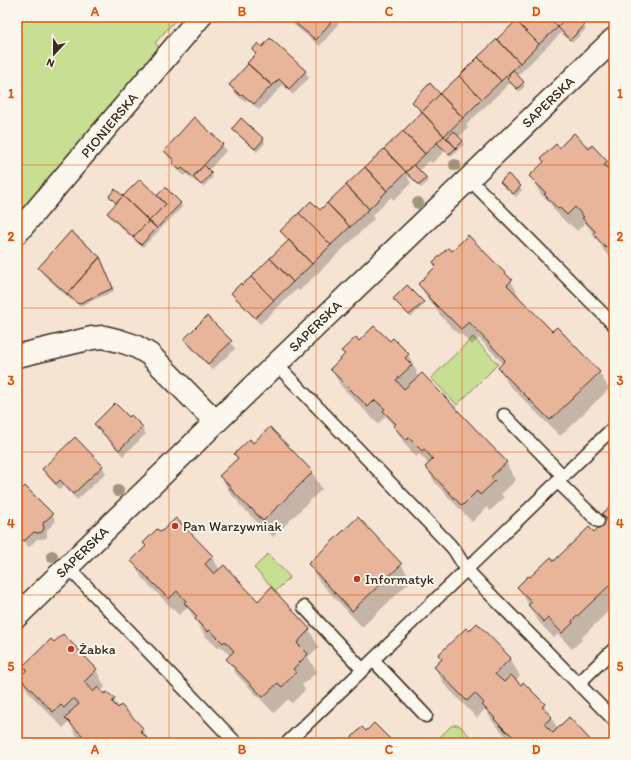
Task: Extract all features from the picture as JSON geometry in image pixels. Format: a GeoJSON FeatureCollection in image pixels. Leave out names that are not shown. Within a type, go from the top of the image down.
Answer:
{"type":"FeatureCollection","features":[{"type":"Feature","properties":{"kind":"street","name":"PIONIERSKA"},"geometry":{"type":"LineString","coordinates":[[17,233],[200,17]]}},
{"type":"Feature","properties":{"kind":"street","name":"SAPERSKA"},"geometry":{"type":"LineString","coordinates":[[17,616],[614,38]]}},
{"type":"Feature","properties":{"kind":"street"},"geometry":{"type":"LineString","coordinates":[[17,356],[92,338],[104,337],[120,341],[135,346],[148,354],[216,422]]}},
{"type":"Feature","properties":{"kind":"lane"},"geometry":{"type":"LineString","coordinates":[[468,178],[614,325]]}},
{"type":"Feature","properties":{"kind":"lane"},"geometry":{"type":"LineString","coordinates":[[276,364],[450,545],[466,569],[614,720]]}},
{"type":"Feature","properties":{"kind":"lane"},"geometry":{"type":"LineString","coordinates":[[504,415],[598,521]]}},
{"type":"Feature","properties":{"kind":"lane"},"geometry":{"type":"LineString","coordinates":[[287,743],[614,426]]}},
{"type":"Feature","properties":{"kind":"lane"},"geometry":{"type":"LineString","coordinates":[[68,567],[236,743]]}},
{"type":"Feature","properties":{"kind":"lane"},"geometry":{"type":"LineString","coordinates":[[304,607],[362,670]]}},
{"type":"Feature","properties":{"kind":"lane"},"geometry":{"type":"LineString","coordinates":[[578,684],[614,649]]}},
{"type":"Feature","properties":{"kind":"lane"},"geometry":{"type":"LineString","coordinates":[[372,660],[426,716]]}},
{"type":"Feature","properties":{"kind":"green space"},"geometry":{"type":"Polygon","coordinates":[[[17,17],[178,17],[155,43],[165,54],[17,221],[17,17]]]}},
{"type":"Feature","properties":{"kind":"green space"},"geometry":{"type":"Polygon","coordinates":[[[473,337],[498,364],[457,405],[431,378],[473,337]]]}},
{"type":"Feature","properties":{"kind":"green space"},"geometry":{"type":"Polygon","coordinates":[[[268,554],[290,577],[276,591],[254,568],[268,554]]]}},
{"type":"Feature","properties":{"kind":"green space"},"geometry":{"type":"Polygon","coordinates":[[[454,725],[460,726],[476,743],[434,743],[454,725]]]}},
{"type":"Feature","properties":{"kind":"building"},"geometry":{"type":"Polygon","coordinates":[[[335,17],[316,40],[289,18],[335,17]]]}},
{"type":"Feature","properties":{"kind":"building"},"geometry":{"type":"Polygon","coordinates":[[[520,17],[548,17],[558,27],[539,44],[516,21],[520,17]]]}},
{"type":"Feature","properties":{"kind":"building"},"geometry":{"type":"Polygon","coordinates":[[[548,17],[568,17],[558,27],[548,17]]]}},
{"type":"Feature","properties":{"kind":"building"},"geometry":{"type":"Polygon","coordinates":[[[568,17],[577,17],[585,25],[570,40],[558,27],[568,17]]]}},
{"type":"Feature","properties":{"kind":"building"},"geometry":{"type":"Polygon","coordinates":[[[516,21],[539,44],[520,63],[497,39],[516,21]]]}},
{"type":"Feature","properties":{"kind":"building"},"geometry":{"type":"Polygon","coordinates":[[[270,38],[306,71],[289,89],[279,79],[272,86],[247,63],[256,54],[252,50],[258,43],[262,47],[270,38]]]}},
{"type":"Feature","properties":{"kind":"building"},"geometry":{"type":"Polygon","coordinates":[[[497,39],[520,63],[501,81],[478,57],[497,39]]]}},
{"type":"Feature","properties":{"kind":"building"},"geometry":{"type":"Polygon","coordinates":[[[478,57],[501,81],[482,99],[459,76],[478,57]]]}},
{"type":"Feature","properties":{"kind":"building"},"geometry":{"type":"Polygon","coordinates":[[[248,64],[272,85],[254,104],[242,94],[241,96],[229,85],[248,64]]]}},
{"type":"Feature","properties":{"kind":"building"},"geometry":{"type":"Polygon","coordinates":[[[513,70],[524,82],[517,89],[507,79],[513,70]]]}},
{"type":"Feature","properties":{"kind":"building"},"geometry":{"type":"Polygon","coordinates":[[[459,76],[482,99],[463,118],[440,94],[459,76]]]}},
{"type":"Feature","properties":{"kind":"building"},"geometry":{"type":"Polygon","coordinates":[[[430,83],[440,94],[422,112],[412,102],[430,83]]]}},
{"type":"Feature","properties":{"kind":"building"},"geometry":{"type":"Polygon","coordinates":[[[440,94],[463,118],[444,136],[422,112],[440,94]]]}},
{"type":"Feature","properties":{"kind":"building"},"geometry":{"type":"Polygon","coordinates":[[[422,112],[444,136],[425,154],[403,131],[422,112]]]}},
{"type":"Feature","properties":{"kind":"building"},"geometry":{"type":"Polygon","coordinates":[[[194,117],[223,144],[193,177],[182,168],[180,170],[172,163],[174,160],[164,151],[194,117]]]}},
{"type":"Feature","properties":{"kind":"building"},"geometry":{"type":"Polygon","coordinates":[[[241,118],[264,139],[255,149],[232,129],[241,118]]]}},
{"type":"Feature","properties":{"kind":"building"},"geometry":{"type":"Polygon","coordinates":[[[403,131],[425,154],[406,172],[384,149],[403,131]]]}},
{"type":"Feature","properties":{"kind":"building"},"geometry":{"type":"Polygon","coordinates":[[[454,131],[463,141],[456,148],[447,138],[454,131]]]}},
{"type":"Feature","properties":{"kind":"building"},"geometry":{"type":"Polygon","coordinates":[[[574,133],[589,149],[592,145],[608,162],[604,165],[614,173],[614,251],[609,245],[606,248],[593,234],[595,231],[582,218],[584,217],[575,207],[567,215],[560,208],[558,209],[544,194],[546,193],[529,176],[544,162],[541,158],[556,144],[559,148],[574,133]]]}},
{"type":"Feature","properties":{"kind":"building"},"geometry":{"type":"Polygon","coordinates":[[[444,136],[456,148],[449,154],[437,143],[444,136]]]}},
{"type":"Feature","properties":{"kind":"building"},"geometry":{"type":"Polygon","coordinates":[[[384,149],[406,172],[387,191],[365,167],[384,149]]]}},
{"type":"Feature","properties":{"kind":"building"},"geometry":{"type":"Polygon","coordinates":[[[204,165],[212,173],[201,185],[193,177],[204,165]]]}},
{"type":"Feature","properties":{"kind":"building"},"geometry":{"type":"Polygon","coordinates":[[[414,165],[427,178],[419,185],[406,172],[414,165]]]}},
{"type":"Feature","properties":{"kind":"building"},"geometry":{"type":"Polygon","coordinates":[[[365,167],[387,191],[369,209],[346,185],[365,167]]]}},
{"type":"Feature","properties":{"kind":"building"},"geometry":{"type":"Polygon","coordinates":[[[508,174],[521,186],[513,194],[500,182],[508,174]]]}},
{"type":"Feature","properties":{"kind":"building"},"geometry":{"type":"Polygon","coordinates":[[[140,179],[166,204],[149,221],[123,196],[140,179]]]}},
{"type":"Feature","properties":{"kind":"building"},"geometry":{"type":"Polygon","coordinates":[[[346,185],[369,209],[350,227],[327,203],[346,185]]]}},
{"type":"Feature","properties":{"kind":"building"},"geometry":{"type":"Polygon","coordinates":[[[165,187],[181,203],[157,228],[149,221],[166,204],[157,196],[165,187]]]}},
{"type":"Feature","properties":{"kind":"building"},"geometry":{"type":"Polygon","coordinates":[[[115,189],[123,196],[116,203],[109,196],[115,189]]]}},
{"type":"Feature","properties":{"kind":"building"},"geometry":{"type":"Polygon","coordinates":[[[123,196],[149,221],[133,237],[107,213],[123,196]]]}},
{"type":"Feature","properties":{"kind":"building"},"geometry":{"type":"Polygon","coordinates":[[[311,201],[320,210],[327,203],[350,227],[331,245],[299,213],[311,201]]]}},
{"type":"Feature","properties":{"kind":"building"},"geometry":{"type":"Polygon","coordinates":[[[299,213],[331,245],[312,264],[280,231],[299,213]]]}},
{"type":"Feature","properties":{"kind":"building"},"geometry":{"type":"Polygon","coordinates":[[[149,221],[157,228],[141,245],[133,237],[149,221]]]}},
{"type":"Feature","properties":{"kind":"building"},"geometry":{"type":"Polygon","coordinates":[[[71,231],[100,257],[67,294],[38,268],[71,231]]]}},
{"type":"Feature","properties":{"kind":"building"},"geometry":{"type":"Polygon","coordinates":[[[468,235],[512,280],[507,285],[552,331],[557,327],[600,372],[550,420],[498,368],[505,360],[469,322],[461,329],[428,297],[429,296],[418,284],[436,266],[433,262],[448,248],[452,251],[468,235]]]}},
{"type":"Feature","properties":{"kind":"building"},"geometry":{"type":"Polygon","coordinates":[[[289,240],[312,264],[293,282],[270,258],[289,240]]]}},
{"type":"Feature","properties":{"kind":"building"},"geometry":{"type":"Polygon","coordinates":[[[100,257],[113,288],[78,304],[67,294],[100,257]]]}},
{"type":"Feature","properties":{"kind":"building"},"geometry":{"type":"Polygon","coordinates":[[[270,258],[293,282],[274,300],[251,277],[270,258]]]}},
{"type":"Feature","properties":{"kind":"building"},"geometry":{"type":"Polygon","coordinates":[[[251,277],[274,300],[255,318],[231,293],[241,283],[242,285],[251,277]]]}},
{"type":"Feature","properties":{"kind":"building"},"geometry":{"type":"Polygon","coordinates":[[[407,285],[424,302],[409,315],[393,299],[407,285]]]}},
{"type":"Feature","properties":{"kind":"building"},"geometry":{"type":"Polygon","coordinates":[[[207,316],[232,341],[208,364],[184,339],[207,316]]]}},
{"type":"Feature","properties":{"kind":"building"},"geometry":{"type":"Polygon","coordinates":[[[374,326],[390,341],[393,338],[409,354],[405,358],[412,365],[396,380],[404,389],[422,373],[507,462],[491,477],[495,481],[480,495],[477,491],[462,506],[425,467],[433,459],[424,449],[422,451],[409,438],[406,440],[393,426],[396,424],[383,411],[385,409],[375,400],[368,407],[330,369],[345,354],[341,351],[356,337],[359,341],[374,326]]]}},
{"type":"Feature","properties":{"kind":"building"},"geometry":{"type":"Polygon","coordinates":[[[115,403],[129,417],[131,415],[143,427],[119,450],[94,424],[115,403]]]}},
{"type":"Feature","properties":{"kind":"building"},"geometry":{"type":"Polygon","coordinates":[[[270,427],[313,472],[263,521],[219,476],[238,458],[234,454],[250,439],[253,443],[270,427]]]}},
{"type":"Feature","properties":{"kind":"building"},"geometry":{"type":"Polygon","coordinates":[[[75,437],[103,466],[73,494],[60,480],[56,484],[42,469],[75,437]]]}},
{"type":"Feature","properties":{"kind":"building"},"geometry":{"type":"Polygon","coordinates":[[[25,486],[53,514],[43,523],[44,528],[42,532],[34,532],[24,541],[17,534],[17,493],[25,486]]]}},
{"type":"Feature","properties":{"kind":"building"},"geometry":{"type":"Polygon","coordinates":[[[614,503],[614,581],[572,621],[573,623],[562,633],[548,618],[544,622],[528,605],[532,602],[517,587],[551,557],[554,561],[589,527],[594,532],[607,519],[602,514],[614,503]]]}},
{"type":"Feature","properties":{"kind":"building"},"geometry":{"type":"Polygon","coordinates":[[[358,517],[402,564],[352,611],[308,564],[358,517]]]}},
{"type":"Feature","properties":{"kind":"building"},"geometry":{"type":"Polygon","coordinates":[[[176,518],[213,556],[205,564],[214,574],[224,565],[258,601],[271,587],[310,629],[297,643],[308,654],[293,669],[296,672],[282,687],[278,683],[263,697],[226,659],[234,651],[225,641],[223,643],[210,630],[208,632],[195,619],[197,616],[184,603],[186,601],[177,591],[169,599],[131,561],[146,546],[143,543],[157,529],[161,532],[176,518]]]}},
{"type":"Feature","properties":{"kind":"building"},"geometry":{"type":"Polygon","coordinates":[[[477,623],[511,658],[495,674],[504,682],[511,675],[521,685],[523,682],[545,704],[542,707],[552,717],[544,724],[553,733],[569,717],[593,743],[520,743],[494,719],[495,718],[482,705],[484,703],[475,693],[467,701],[434,667],[442,659],[438,655],[466,628],[469,631],[477,623]]]}},
{"type":"Feature","properties":{"kind":"building"},"geometry":{"type":"Polygon","coordinates":[[[63,634],[97,669],[84,682],[93,692],[98,687],[104,694],[107,692],[115,699],[112,702],[118,708],[121,705],[143,728],[140,731],[152,743],[90,743],[65,718],[79,704],[74,698],[64,708],[61,705],[53,712],[19,677],[27,670],[23,666],[51,639],[54,642],[63,634]]]}},
{"type":"Feature","properties":{"kind":"building"},"geometry":{"type":"Polygon","coordinates":[[[374,723],[394,743],[346,743],[362,727],[366,731],[374,723]]]}},
{"type":"Feature","properties":{"kind":"place","name":"Pan Warzywniak"},"geometry":{"type":"Point","coordinates":[175,526]}},
{"type":"Feature","properties":{"kind":"place","name":"Informatyk"},"geometry":{"type":"Point","coordinates":[357,579]}},
{"type":"Feature","properties":{"kind":"place","name":"Żabka"},"geometry":{"type":"Point","coordinates":[71,649]}}]}
